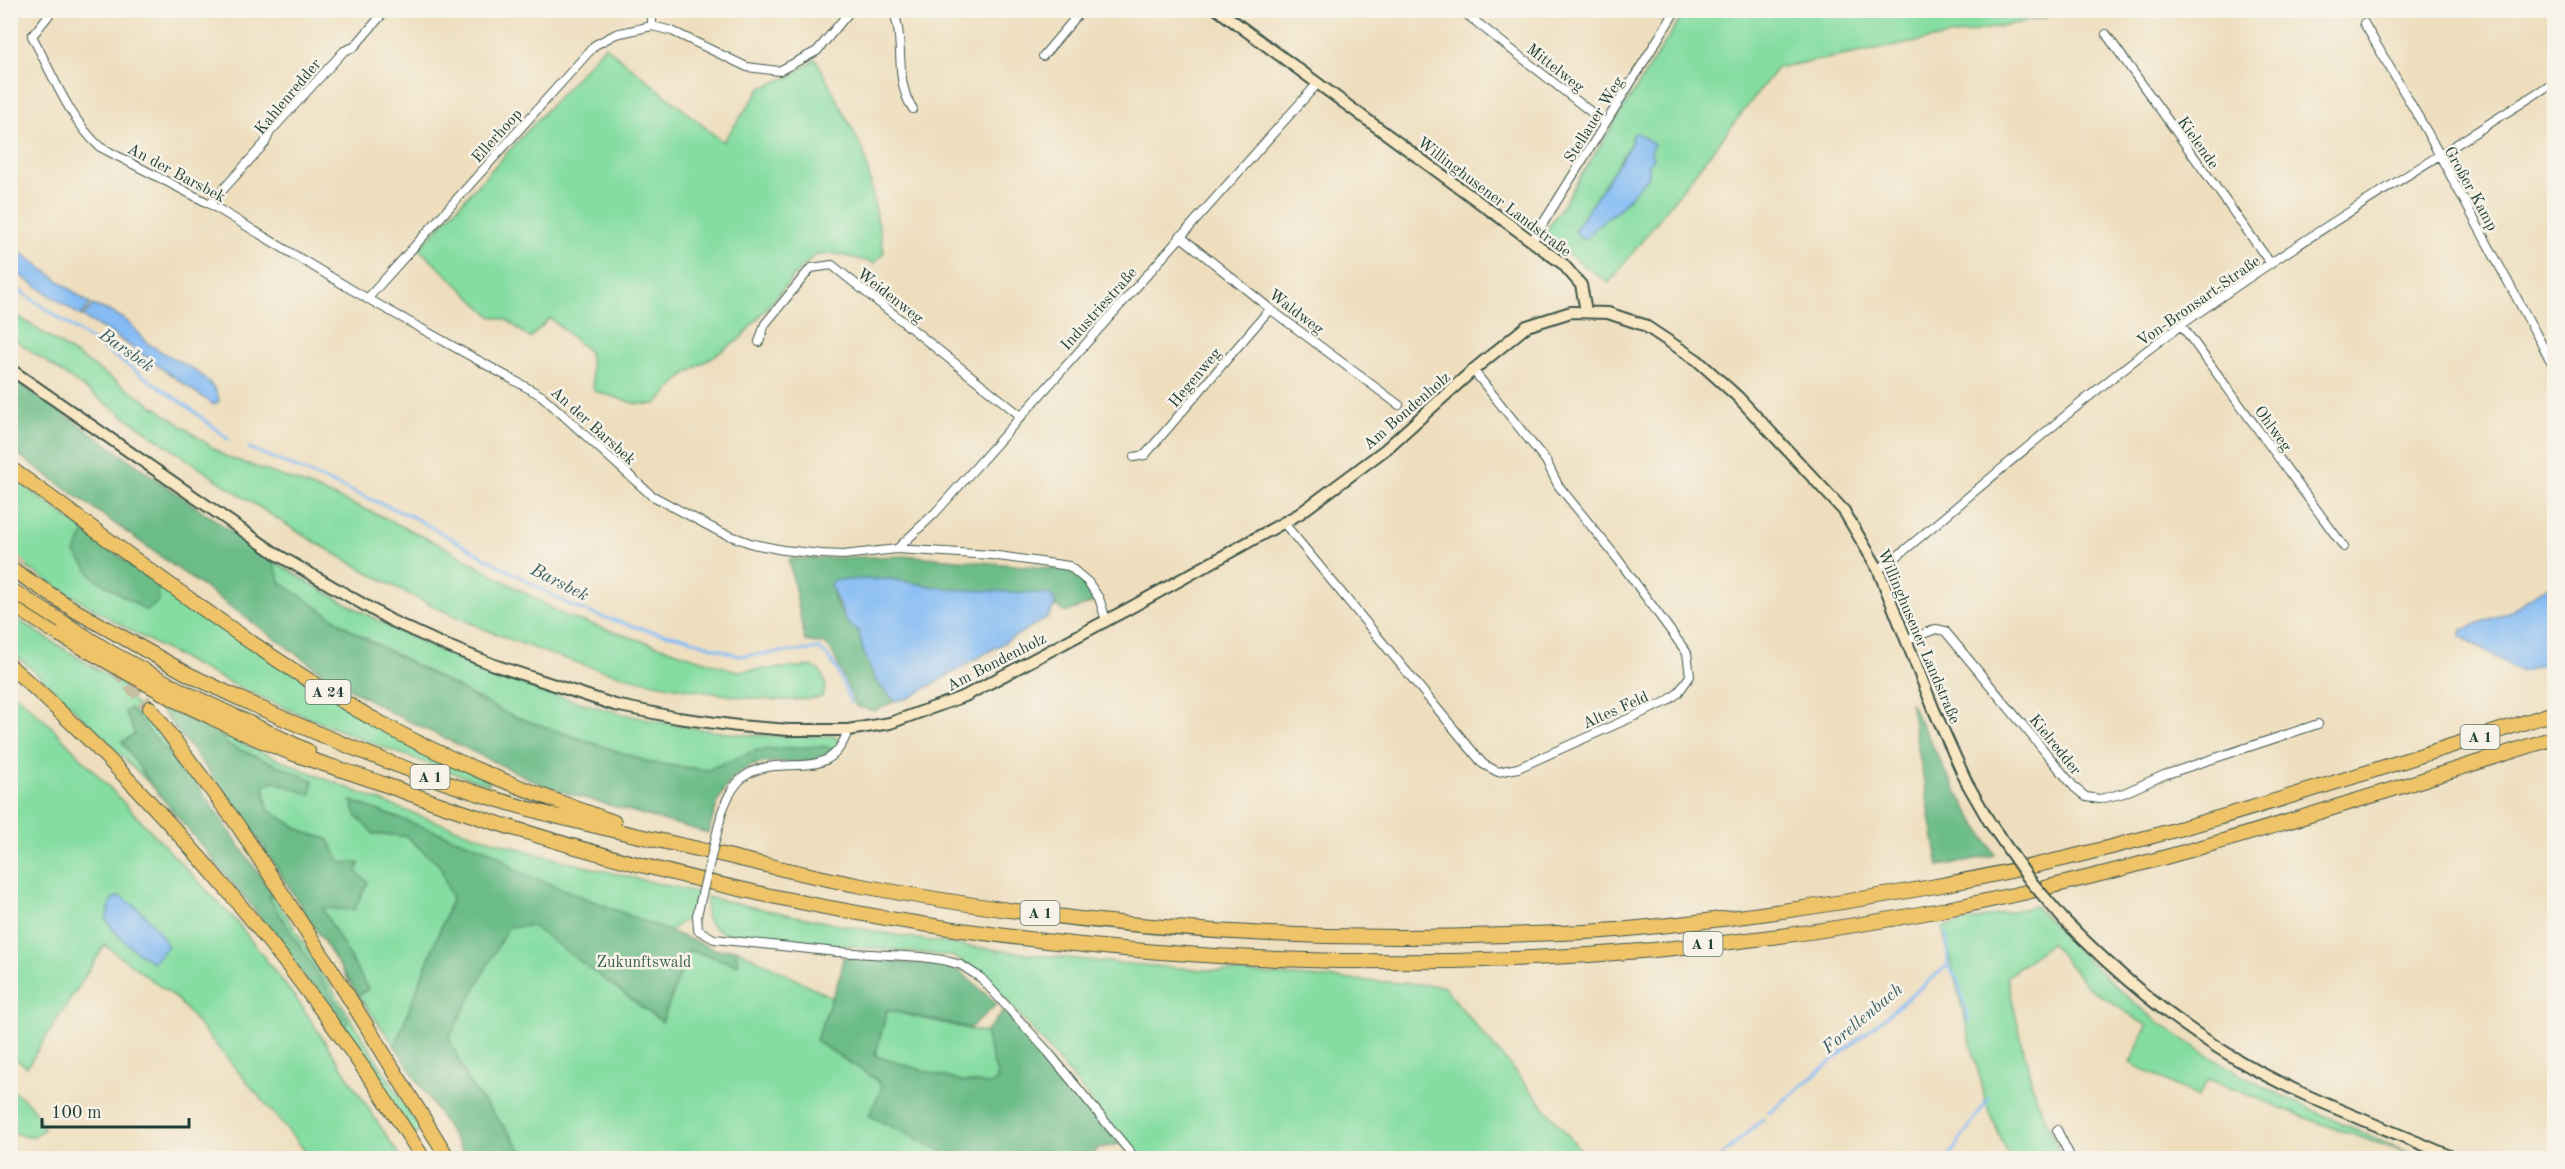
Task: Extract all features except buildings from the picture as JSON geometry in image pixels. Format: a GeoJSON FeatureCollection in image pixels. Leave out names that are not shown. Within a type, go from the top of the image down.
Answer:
{"type":"FeatureCollection","features":[{"type":"Feature","properties":{"kind":"highway","name":"A 24"},"geometry":{"type":"LineString","coordinates":[[10,468],[252,643],[318,687],[385,726],[452,758],[542,796],[684,846]]}},
{"type":"Feature","properties":{"kind":"highway","name":"A 1"},"geometry":{"type":"LineString","coordinates":[[10,568],[76,611],[188,674],[266,712],[423,774],[537,811],[863,886],[1120,923],[1227,931],[1402,938],[1625,929],[1808,908],[1937,886],[2096,851],[2285,798],[2554,713]]}},
{"type":"Feature","properties":{"kind":"highway","name":"A 1"},"geometry":{"type":"LineString","coordinates":[[10,589],[180,696]]}},
{"type":"Feature","properties":{"kind":"highway","name":"A 1"},"geometry":{"type":"LineString","coordinates":[[10,603],[60,635],[283,750],[478,817],[630,863],[829,907],[903,920],[1046,941],[1214,955],[1320,960],[1450,960],[1622,953],[1798,933],[1939,910],[2078,881],[2261,831],[2554,738]]}},
{"type":"Feature","properties":{"kind":"highway"},"geometry":{"type":"LineString","coordinates":[[10,666],[75,726],[205,864],[341,1038],[423,1158]]}},
{"type":"Feature","properties":{"kind":"highway"},"geometry":{"type":"LineString","coordinates":[[150,708],[237,824],[337,978],[448,1158]]}},
{"type":"Feature","properties":{"kind":"main road","name":"Willinghusener Landstraße"},"geometry":{"type":"LineString","coordinates":[[1218,10],[1563,264],[1581,285],[1586,311],[1608,313],[1644,325],[1675,344],[1723,382],[1844,511],[1878,569],[1967,783],[1990,823],[2029,879],[2064,920],[2110,967],[2161,1009],[2239,1060],[2315,1099],[2454,1158]]}},
{"type":"Feature","properties":{"kind":"main road","name":"Am Bondenholz"},"geometry":{"type":"LineString","coordinates":[[10,369],[221,518],[278,555],[392,621],[440,643],[494,665],[615,705],[678,718],[738,726],[848,730],[890,723],[964,696],[1299,514],[1386,449],[1473,370],[1527,326],[1554,316],[1586,311]]}},
{"type":"Feature","properties":{"kind":"street","name":"An der Barsbek"},"geometry":{"type":"LineString","coordinates":[[53,10],[32,36],[73,113],[89,137],[106,150],[210,204],[367,299],[542,396],[651,495],[720,532],[753,544],[783,550],[843,555],[897,549],[991,555],[1069,566],[1088,582],[1099,598],[1106,620]]}},
{"type":"Feature","properties":{"kind":"street","name":"Kahlenredder"},"geometry":{"type":"LineString","coordinates":[[210,204],[265,143],[270,132],[344,51],[354,47],[386,10]]}},
{"type":"Feature","properties":{"kind":"street"},"geometry":{"type":"LineString","coordinates":[[652,10],[652,26],[672,31],[747,67],[779,71],[817,51],[851,10]]}},
{"type":"Feature","properties":{"kind":"street"},"geometry":{"type":"LineString","coordinates":[[893,10],[898,24],[903,87],[907,100],[913,108]]}},
{"type":"Feature","properties":{"kind":"street"},"geometry":{"type":"LineString","coordinates":[[1043,56],[1082,10]]}},
{"type":"Feature","properties":{"kind":"street","name":"Mittelweg"},"geometry":{"type":"LineString","coordinates":[[1461,10],[1605,123]]}},
{"type":"Feature","properties":{"kind":"street","name":"Stellauer Weg"},"geometry":{"type":"LineString","coordinates":[[1532,241],[1676,10]]}},
{"type":"Feature","properties":{"kind":"street","name":"Großer Kamp"},"geometry":{"type":"LineString","coordinates":[[2364,23],[2554,367]]}},
{"type":"Feature","properties":{"kind":"street","name":"Ellerhoop"},"geometry":{"type":"LineString","coordinates":[[367,299],[595,45],[616,34],[652,26]]}},
{"type":"Feature","properties":{"kind":"street","name":"Kielende"},"geometry":{"type":"LineString","coordinates":[[2106,34],[2271,264]]}},
{"type":"Feature","properties":{"kind":"street","name":"Von-Bronsart-Straße"},"geometry":{"type":"LineString","coordinates":[[1878,569],[1889,563],[2121,372],[2182,326],[2271,264],[2554,82]]}},
{"type":"Feature","properties":{"kind":"street","name":"Industriestraße"},"geometry":{"type":"LineString","coordinates":[[897,549],[935,513],[1318,83]]}},
{"type":"Feature","properties":{"kind":"street","name":"Waldweg"},"geometry":{"type":"LineString","coordinates":[[1180,236],[1270,309],[1399,405]]}},
{"type":"Feature","properties":{"kind":"street","name":"Weidenweg"},"geometry":{"type":"LineString","coordinates":[[759,342],[765,324],[811,268],[832,266],[1021,416]]}},
{"type":"Feature","properties":{"kind":"street","name":"Hegenweg"},"geometry":{"type":"LineString","coordinates":[[1134,457],[1145,454],[1270,309]]}},
{"type":"Feature","properties":{"kind":"street","name":"Ohlweg"},"geometry":{"type":"LineString","coordinates":[[2182,326],[2344,547]]}},
{"type":"Feature","properties":{"kind":"street","name":"Altes Feld"},"geometry":{"type":"LineString","coordinates":[[1283,522],[1483,764],[1498,772],[1518,768],[1666,702],[1678,693],[1690,676],[1687,653],[1617,558],[1558,485],[1546,461],[1473,370]]}},
{"type":"Feature","properties":{"kind":"street","name":"Kielredder"},"geometry":{"type":"LineString","coordinates":[[1907,640],[1936,629],[1945,631],[2074,788],[2086,797],[2100,799],[2124,793],[2164,775],[2318,724]]}},
{"type":"Feature","properties":{"kind":"street"},"geometry":{"type":"LineString","coordinates":[[848,730],[838,752],[829,759],[814,765],[767,767],[748,774],[733,790],[722,812],[697,915],[698,930],[721,940],[922,957],[961,965],[981,978],[1048,1052],[1135,1158]]}},
{"type":"Feature","properties":{"kind":"street"},"geometry":{"type":"LineString","coordinates":[[2057,1130],[2071,1158]]}},
{"type":"Feature","properties":{"kind":"green space"},"geometry":{"type":"Polygon","coordinates":[[[2035,10],[2045,18],[1777,68],[1609,283],[1543,236],[1685,11],[2035,10]],[[1632,138],[1575,230],[1581,239],[1586,239],[1597,226],[1621,207],[1649,175],[1650,141],[1632,138]]]}},
{"type":"Feature","properties":{"kind":"green space"},"geometry":{"type":"Polygon","coordinates":[[[605,46],[723,142],[761,88],[791,76],[816,59],[864,152],[884,252],[875,263],[837,254],[816,255],[801,268],[739,340],[684,375],[656,404],[637,404],[594,391],[589,352],[550,318],[530,338],[507,320],[491,316],[419,249],[605,46]]]}},
{"type":"Feature","properties":{"kind":"green space"},"geometry":{"type":"Polygon","coordinates":[[[10,311],[225,456],[309,486],[381,516],[446,548],[565,616],[736,671],[812,666],[821,672],[826,685],[822,697],[776,700],[745,697],[700,691],[604,671],[511,640],[422,601],[336,554],[253,503],[171,449],[11,337],[10,311]]]}},
{"type":"Feature","properties":{"kind":"green space"},"geometry":{"type":"Polygon","coordinates":[[[11,377],[272,560],[281,583],[359,635],[507,714],[652,763],[707,770],[757,750],[822,746],[834,749],[822,758],[809,761],[763,763],[747,768],[733,778],[720,797],[708,833],[549,788],[396,715],[326,675],[11,449],[11,377]]]}},
{"type":"Feature","properties":{"kind":"green space"},"geometry":{"type":"Polygon","coordinates":[[[10,476],[158,584],[489,782],[489,785],[338,730],[227,681],[145,639],[11,558],[10,476]]]}},
{"type":"Feature","properties":{"kind":"green space"},"geometry":{"type":"Polygon","coordinates":[[[85,531],[158,584],[159,601],[147,611],[94,578],[75,553],[85,531]]]}},
{"type":"Feature","properties":{"kind":"green space"},"geometry":{"type":"Polygon","coordinates":[[[914,556],[1069,570],[1086,586],[1097,601],[1065,613],[1055,605],[1054,599],[948,589],[889,579],[833,580],[834,595],[839,609],[848,622],[859,631],[863,650],[876,681],[895,701],[874,711],[856,706],[832,651],[825,644],[805,641],[789,559],[914,556]]]}},
{"type":"Feature","properties":{"kind":"green space"},"geometry":{"type":"Polygon","coordinates":[[[272,560],[381,622],[495,674],[554,695],[614,712],[675,725],[750,735],[834,736],[839,742],[834,749],[757,750],[707,770],[652,763],[507,714],[359,635],[281,583],[272,560]]]}},
{"type":"Feature","properties":{"kind":"green space"},"geometry":{"type":"Polygon","coordinates":[[[10,615],[133,692],[129,696],[193,778],[179,772],[172,758],[129,709],[125,712],[135,734],[122,742],[153,787],[55,690],[11,651],[10,615]]]}},
{"type":"Feature","properties":{"kind":"green space"},"geometry":{"type":"Polygon","coordinates":[[[11,690],[53,728],[235,920],[301,1005],[401,1158],[311,1158],[177,999],[105,945],[27,1067],[11,1056],[11,690]]]}},
{"type":"Feature","properties":{"kind":"green space"},"geometry":{"type":"Polygon","coordinates":[[[1910,702],[1953,786],[1995,855],[1939,866],[1910,702]]]}},
{"type":"Feature","properties":{"kind":"green space"},"geometry":{"type":"Polygon","coordinates":[[[158,706],[222,735],[226,744],[313,780],[311,795],[273,781],[264,786],[268,810],[306,833],[328,839],[341,863],[359,862],[357,873],[368,882],[354,910],[322,908],[368,989],[358,995],[242,814],[158,706]]]}},
{"type":"Feature","properties":{"kind":"green space"},"geometry":{"type":"Polygon","coordinates":[[[130,708],[172,758],[179,772],[193,778],[272,893],[269,898],[348,1021],[344,1032],[253,908],[153,787],[122,742],[135,734],[125,712],[130,708]]]}},
{"type":"Feature","properties":{"kind":"green space"},"geometry":{"type":"Polygon","coordinates":[[[222,735],[372,797],[486,838],[567,862],[696,892],[691,916],[669,931],[519,872],[492,852],[351,801],[374,834],[406,836],[440,866],[452,899],[395,1046],[358,995],[368,989],[321,907],[341,863],[328,839],[306,833],[268,810],[264,786],[273,781],[311,795],[312,780],[226,744],[222,735]]]}},
{"type":"Feature","properties":{"kind":"green space","name":"Zukunftswald"},"geometry":{"type":"Polygon","coordinates":[[[351,801],[493,852],[519,872],[717,950],[736,949],[738,965],[689,950],[662,1022],[532,926],[508,927],[449,1038],[470,1085],[527,1158],[467,1158],[395,1046],[452,899],[440,866],[406,836],[374,834],[357,817],[351,801]]]}},
{"type":"Feature","properties":{"kind":"green space"},"geometry":{"type":"Polygon","coordinates":[[[272,893],[420,1129],[414,1135],[344,1032],[269,898],[272,893]]]}},
{"type":"Feature","properties":{"kind":"green space"},"geometry":{"type":"Polygon","coordinates":[[[707,897],[877,932],[980,948],[1154,966],[1443,986],[1587,1158],[1138,1158],[1050,1050],[984,975],[952,956],[723,933],[712,926],[707,919],[707,897]]]}},
{"type":"Feature","properties":{"kind":"green space"},"geometry":{"type":"Polygon","coordinates":[[[2035,906],[2084,957],[2123,993],[2168,1029],[2201,1051],[2305,1107],[2413,1155],[2322,1124],[2208,1079],[2198,1097],[2130,1063],[2147,1026],[2088,987],[2051,943],[2007,977],[2033,1090],[2062,1158],[2009,1158],[1986,1103],[1942,927],[2035,906]]]}},
{"type":"Feature","properties":{"kind":"green space"},"geometry":{"type":"Polygon","coordinates":[[[532,925],[662,1022],[689,950],[738,965],[736,949],[832,997],[816,1041],[877,1080],[883,1088],[870,1116],[942,1151],[939,1158],[527,1158],[470,1085],[449,1038],[507,926],[532,925]]]}},
{"type":"Feature","properties":{"kind":"green space"},"geometry":{"type":"Polygon","coordinates":[[[843,957],[941,966],[959,971],[997,1004],[970,1028],[887,1010],[875,1056],[962,1082],[993,1084],[998,1078],[985,1033],[1004,1011],[1043,1053],[1119,1144],[1097,1149],[1090,1158],[939,1158],[942,1151],[869,1116],[882,1088],[877,1080],[816,1041],[841,973],[843,957]]]}},
{"type":"Feature","properties":{"kind":"green space"},"geometry":{"type":"Polygon","coordinates":[[[887,1010],[985,1033],[998,1078],[993,1084],[962,1082],[875,1056],[887,1010]]]}},
{"type":"Feature","properties":{"kind":"green space"},"geometry":{"type":"Polygon","coordinates":[[[11,1090],[31,1106],[44,1129],[32,1137],[24,1137],[11,1131],[11,1090]]]}},
{"type":"Feature","properties":{"kind":"water"},"geometry":{"type":"Polygon","coordinates":[[[1637,133],[1654,144],[1651,151],[1653,159],[1649,163],[1649,175],[1621,207],[1597,226],[1586,239],[1581,239],[1575,230],[1631,144],[1633,134],[1637,133]]]}},
{"type":"Feature","properties":{"kind":"water"},"geometry":{"type":"Polygon","coordinates":[[[11,245],[90,304],[81,316],[11,269],[11,245]]]}},
{"type":"Feature","properties":{"kind":"water"},"geometry":{"type":"Polygon","coordinates":[[[92,305],[121,317],[132,325],[149,344],[201,375],[216,391],[219,401],[214,405],[114,335],[83,317],[92,305]]]}},
{"type":"Feature","properties":{"kind":"water"},"geometry":{"type":"Polygon","coordinates":[[[889,579],[948,589],[1049,594],[1054,599],[1055,605],[1048,617],[909,698],[895,701],[876,681],[863,650],[859,632],[847,623],[830,584],[833,580],[889,579]]]}},
{"type":"Feature","properties":{"kind":"water"},"geometry":{"type":"Polygon","coordinates":[[[2549,585],[2554,595],[2554,661],[2521,672],[2461,636],[2461,630],[2511,611],[2549,585]]]}},
{"type":"Feature","properties":{"kind":"water"},"geometry":{"type":"Polygon","coordinates":[[[120,896],[148,918],[168,946],[153,962],[126,944],[106,919],[112,899],[120,896]]]}},
{"type":"Feature","properties":{"kind":"waterway","name":"Barsbek"},"geometry":{"type":"LineString","coordinates":[[10,284],[191,409],[228,439]]}},
{"type":"Feature","properties":{"kind":"waterway","name":"Barsbek"},"geometry":{"type":"LineString","coordinates":[[249,448],[413,517],[568,604],[596,615],[650,631],[686,638],[739,656],[819,649],[835,666],[851,703]]}},
{"type":"Feature","properties":{"kind":"waterway","name":"Forellenbach"},"geometry":{"type":"LineString","coordinates":[[1769,1113],[1948,965],[1945,933]]}},
{"type":"Feature","properties":{"kind":"waterway"},"geometry":{"type":"LineString","coordinates":[[1948,965],[1957,979],[1969,1022]]}},
{"type":"Feature","properties":{"kind":"waterway"},"geometry":{"type":"LineString","coordinates":[[1948,1158],[1989,1098]]}},
{"type":"Feature","properties":{"kind":"waterway","name":"Forellenbach"},"geometry":{"type":"LineString","coordinates":[[1719,1158],[1763,1119]]}},
{"type":"Feature","properties":{"kind":"tunnel"},"geometry":{"type":"LineString","coordinates":[[10,557],[33,580]]}},
{"type":"Feature","properties":{"kind":"tunnel"},"geometry":{"type":"LineString","coordinates":[[53,600],[85,633]]}},
{"type":"Feature","properties":{"kind":"tunnel"},"geometry":{"type":"LineString","coordinates":[[116,668],[150,708]]}}]}
